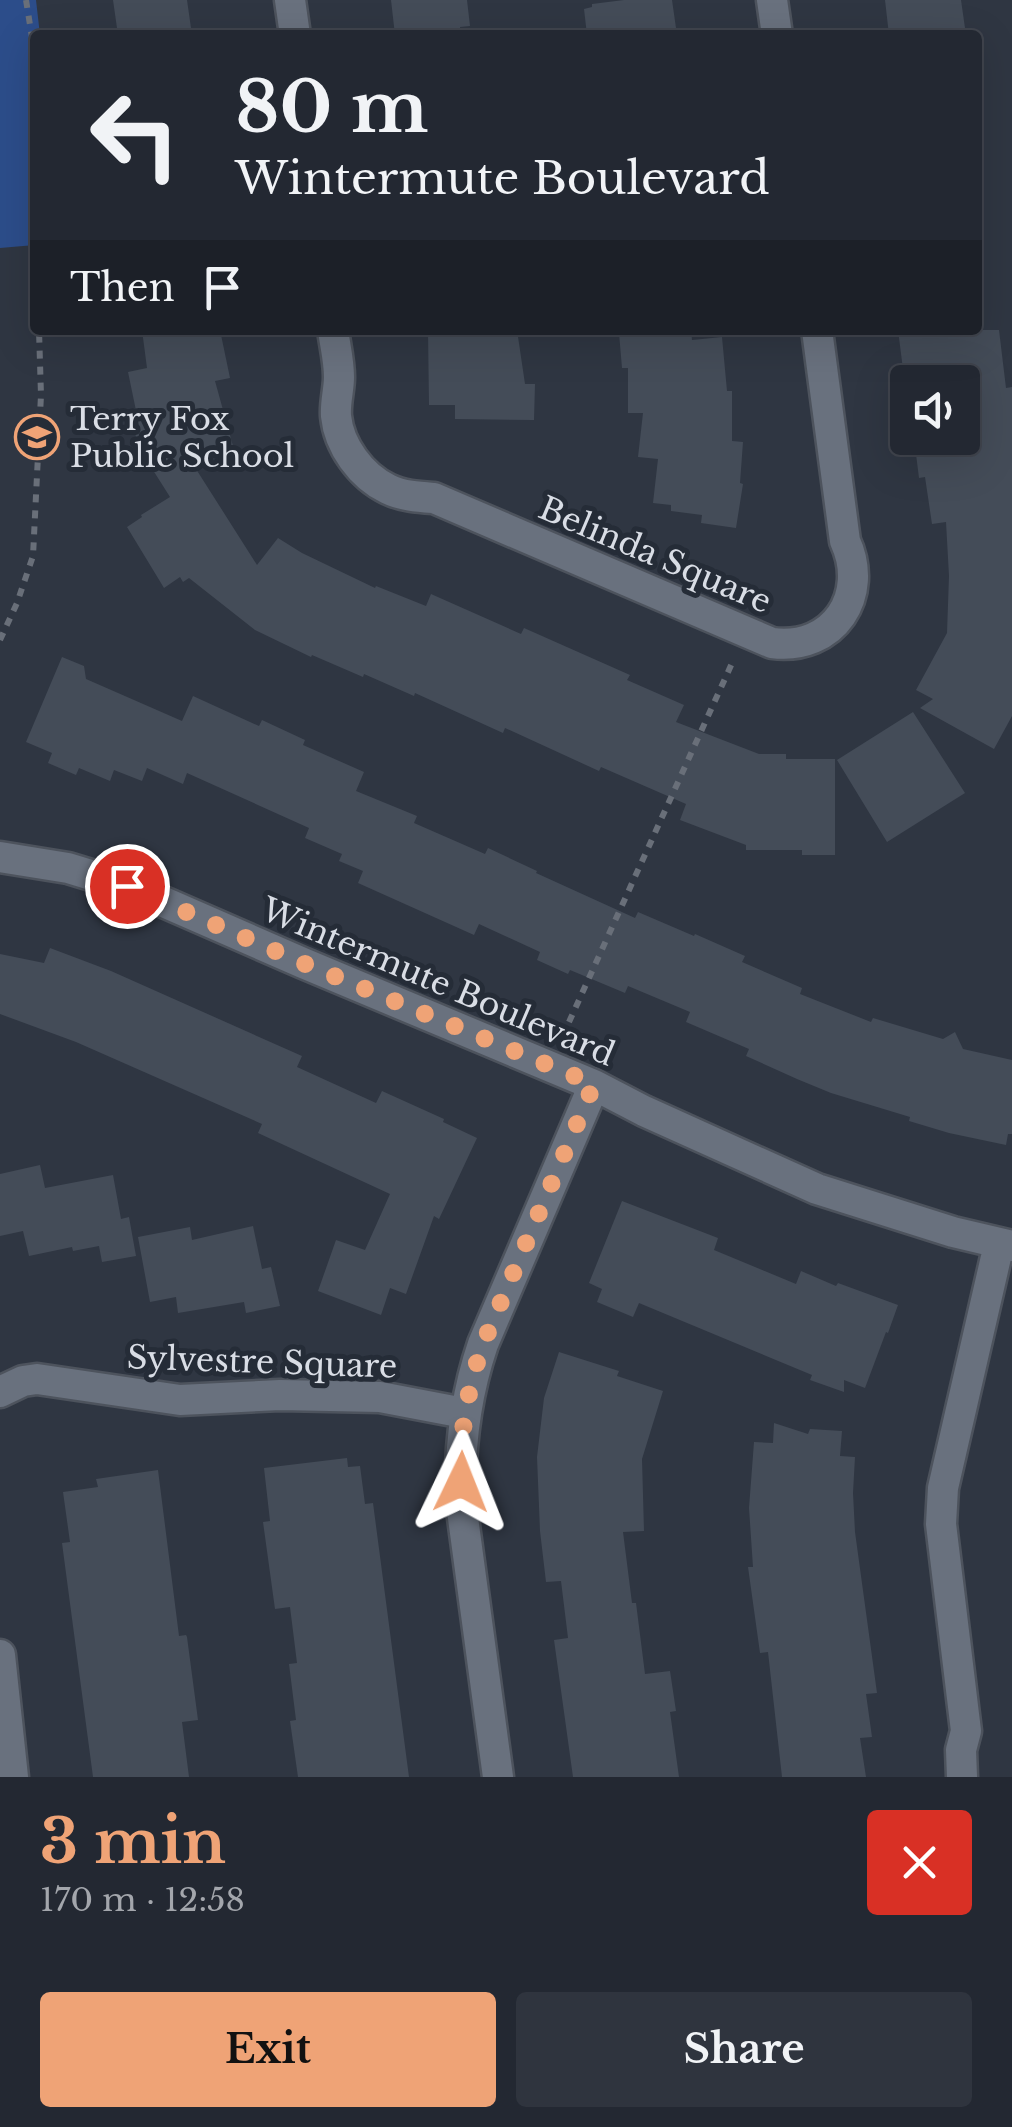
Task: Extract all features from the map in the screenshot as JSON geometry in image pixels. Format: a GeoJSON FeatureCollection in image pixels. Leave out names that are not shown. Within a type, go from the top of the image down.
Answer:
{"type":"FeatureCollection","features":[{"type":"Feature","properties":{"kind":"street"},"geometry":{"type":"LineString","coordinates":[[290,0],[293,30]]}},
{"type":"Feature","properties":{"kind":"street"},"geometry":{"type":"LineString","coordinates":[[772,0],[776,30]]}},
{"type":"Feature","properties":{"kind":"street","name":"Belinda Square"},"geometry":{"type":"LineString","coordinates":[[334,335],[340,379],[336,419],[348,452],[365,474],[389,490],[434,498],[772,643],[802,643],[820,635],[832,627],[852,593],[854,573],[845,540],[818,335]]}},
{"type":"Feature","properties":{"kind":"street","name":"Wintermute Boulevard"},"geometry":{"type":"LineString","coordinates":[[0,857],[68,868],[127,886],[594,1084],[644,1111],[817,1189],[1005,1245]]}},
{"type":"Feature","properties":{"kind":"street"},"geometry":{"type":"LineString","coordinates":[[498,1777],[462,1503],[464,1413],[483,1344],[594,1084]]}},
{"type":"Feature","properties":{"kind":"street"},"geometry":{"type":"LineString","coordinates":[[962,1777],[960,1750],[966,1731],[941,1524],[943,1488],[1005,1245]]}},
{"type":"Feature","properties":{"kind":"street","name":"Sylvestre Square"},"geometry":{"type":"LineString","coordinates":[[0,1392],[37,1379],[180,1400],[280,1394],[380,1397],[464,1413]]}},
{"type":"Feature","properties":{"kind":"street"},"geometry":{"type":"LineString","coordinates":[[0,1654],[13,1777]]}},
{"type":"Feature","properties":{"kind":"path"},"geometry":{"type":"LineString","coordinates":[[26,0],[31,30]]}},
{"type":"Feature","properties":{"kind":"path"},"geometry":{"type":"LineString","coordinates":[[0,640],[33,556],[40,335]]}},
{"type":"Feature","properties":{"kind":"path"},"geometry":{"type":"LineString","coordinates":[[569,1022],[746,632]]}},
{"type":"Feature","properties":{"kind":"shaded area"},"geometry":{"type":"Polygon","coordinates":[[[0,0],[36,0],[39,30],[30,30],[30,245],[0,248],[0,0]]]}},
{"type":"Feature","properties":{"kind":"building"},"geometry":{"type":"Polygon","coordinates":[[[113,0],[187,0],[191,30],[117,30],[113,0]]]}},
{"type":"Feature","properties":{"kind":"building"},"geometry":{"type":"Polygon","coordinates":[[[391,0],[467,0],[470,26],[460,30],[394,30],[391,0]]]}},
{"type":"Feature","properties":{"kind":"building"},"geometry":{"type":"Polygon","coordinates":[[[672,0],[676,30],[586,30],[584,9],[592,4],[672,0]]]}},
{"type":"Feature","properties":{"kind":"building"},"geometry":{"type":"Polygon","coordinates":[[[885,0],[961,0],[965,28],[888,30],[885,0]]]}},
{"type":"Feature","properties":{"kind":"building"},"geometry":{"type":"Polygon","coordinates":[[[982,330],[999,330],[1006,388],[1012,387],[1012,716],[994,749],[920,708],[933,699],[916,690],[947,633],[949,576],[946,522],[932,524],[925,477],[919,478],[916,455],[980,455],[980,365],[902,365],[899,335],[982,335],[982,330]]]}},
{"type":"Feature","properties":{"kind":"building"},"geometry":{"type":"Polygon","coordinates":[[[143,335],[221,335],[230,378],[215,381],[233,446],[189,458],[257,565],[278,538],[375,588],[426,606],[431,594],[521,634],[524,628],[630,675],[627,680],[684,705],[676,722],[759,754],[786,754],[786,759],[835,759],[835,855],[802,855],[802,850],[746,850],[746,845],[680,820],[686,804],[601,767],[599,771],[505,728],[503,733],[415,693],[414,696],[311,657],[255,630],[189,578],[183,582],[180,577],[164,588],[127,527],[170,497],[139,448],[133,426],[139,425],[128,372],[147,368],[143,335]]]}},
{"type":"Feature","properties":{"kind":"building"},"geometry":{"type":"Polygon","coordinates":[[[428,335],[518,335],[525,384],[535,384],[534,420],[455,419],[455,405],[429,405],[428,335]]]}},
{"type":"Feature","properties":{"kind":"building"},"geometry":{"type":"Polygon","coordinates":[[[619,335],[692,335],[692,340],[722,337],[727,391],[732,391],[732,441],[743,442],[743,484],[736,528],[701,523],[702,515],[671,511],[671,505],[653,503],[658,459],[638,457],[643,413],[628,413],[628,368],[622,368],[619,335]]]}},
{"type":"Feature","properties":{"kind":"building"},"geometry":{"type":"Polygon","coordinates":[[[62,657],[84,666],[86,679],[182,721],[193,696],[259,726],[262,720],[305,740],[303,745],[364,772],[356,791],[417,816],[414,823],[485,854],[488,848],[635,918],[638,912],[745,956],[742,962],[802,988],[800,994],[871,1022],[873,1018],[943,1039],[955,1032],[963,1049],[1012,1060],[1012,1134],[1008,1134],[1006,1145],[949,1133],[797,1079],[746,1056],[749,1049],[686,1022],[690,1012],[628,986],[625,993],[570,970],[568,974],[537,960],[540,952],[479,924],[474,935],[358,883],[363,871],[339,861],[342,854],[305,838],[309,828],[187,773],[183,784],[147,768],[142,781],[114,770],[110,781],[79,768],[76,775],[48,763],[52,753],[26,742],[62,657]]]}},
{"type":"Feature","properties":{"kind":"building"},"geometry":{"type":"Polygon","coordinates":[[[913,712],[965,793],[887,842],[837,760],[913,712]]]}},
{"type":"Feature","properties":{"kind":"building"},"geometry":{"type":"Polygon","coordinates":[[[50,948],[302,1056],[297,1067],[376,1103],[382,1091],[477,1138],[439,1219],[434,1216],[406,1294],[390,1288],[381,1315],[318,1291],[336,1240],[365,1250],[390,1194],[258,1133],[262,1124],[76,1042],[0,1014],[0,954],[44,963],[50,948]]]}},
{"type":"Feature","properties":{"kind":"building"},"geometry":{"type":"Polygon","coordinates":[[[40,1165],[45,1188],[113,1175],[121,1219],[129,1217],[136,1256],[102,1262],[99,1246],[29,1256],[23,1231],[0,1236],[0,1174],[40,1165]]]}},
{"type":"Feature","properties":{"kind":"building"},"geometry":{"type":"Polygon","coordinates":[[[622,1201],[718,1238],[714,1250],[796,1284],[801,1271],[898,1305],[865,1388],[844,1380],[844,1392],[810,1380],[812,1375],[639,1303],[633,1317],[597,1302],[602,1289],[589,1283],[622,1201]]]}},
{"type":"Feature","properties":{"kind":"building"},"geometry":{"type":"Polygon","coordinates":[[[253,1226],[262,1269],[271,1267],[280,1306],[246,1313],[244,1302],[178,1313],[176,1297],[150,1302],[138,1237],[190,1227],[192,1240],[253,1226]]]}},
{"type":"Feature","properties":{"kind":"building"},"geometry":{"type":"Polygon","coordinates":[[[559,1352],[619,1371],[617,1376],[663,1391],[642,1459],[644,1531],[623,1532],[645,1674],[670,1671],[676,1711],[670,1712],[679,1777],[573,1777],[554,1640],[568,1638],[561,1581],[546,1582],[537,1457],[544,1398],[559,1352]]]}},
{"type":"Feature","properties":{"kind":"building"},"geometry":{"type":"Polygon","coordinates":[[[774,1423],[808,1434],[810,1429],[842,1431],[840,1456],[855,1457],[855,1532],[877,1693],[866,1694],[872,1737],[860,1738],[866,1777],[782,1777],[768,1652],[760,1653],[748,1567],[753,1567],[749,1508],[754,1442],[773,1443],[774,1423]]]}},
{"type":"Feature","properties":{"kind":"building"},"geometry":{"type":"Polygon","coordinates":[[[347,1458],[348,1467],[360,1466],[365,1504],[373,1503],[409,1777],[298,1777],[290,1721],[296,1720],[289,1664],[297,1663],[290,1607],[275,1609],[263,1522],[270,1521],[264,1468],[347,1458]]]}},
{"type":"Feature","properties":{"kind":"building"},"geometry":{"type":"Polygon","coordinates":[[[158,1470],[179,1636],[187,1637],[198,1720],[182,1722],[189,1777],[93,1777],[62,1543],[70,1542],[63,1492],[98,1487],[96,1479],[158,1470]]]}},
{"type":"Feature","properties":{"kind":"place","name":"Terry Fox Public School"},"geometry":{"type":"Point","coordinates":[37,437]}},
{"type":"Feature","properties":{"kind":"route"},"geometry":{"type":"LineString","coordinates":[[127,886],[594,1084],[472,1374],[464,1413],[461,1482]]}}]}
